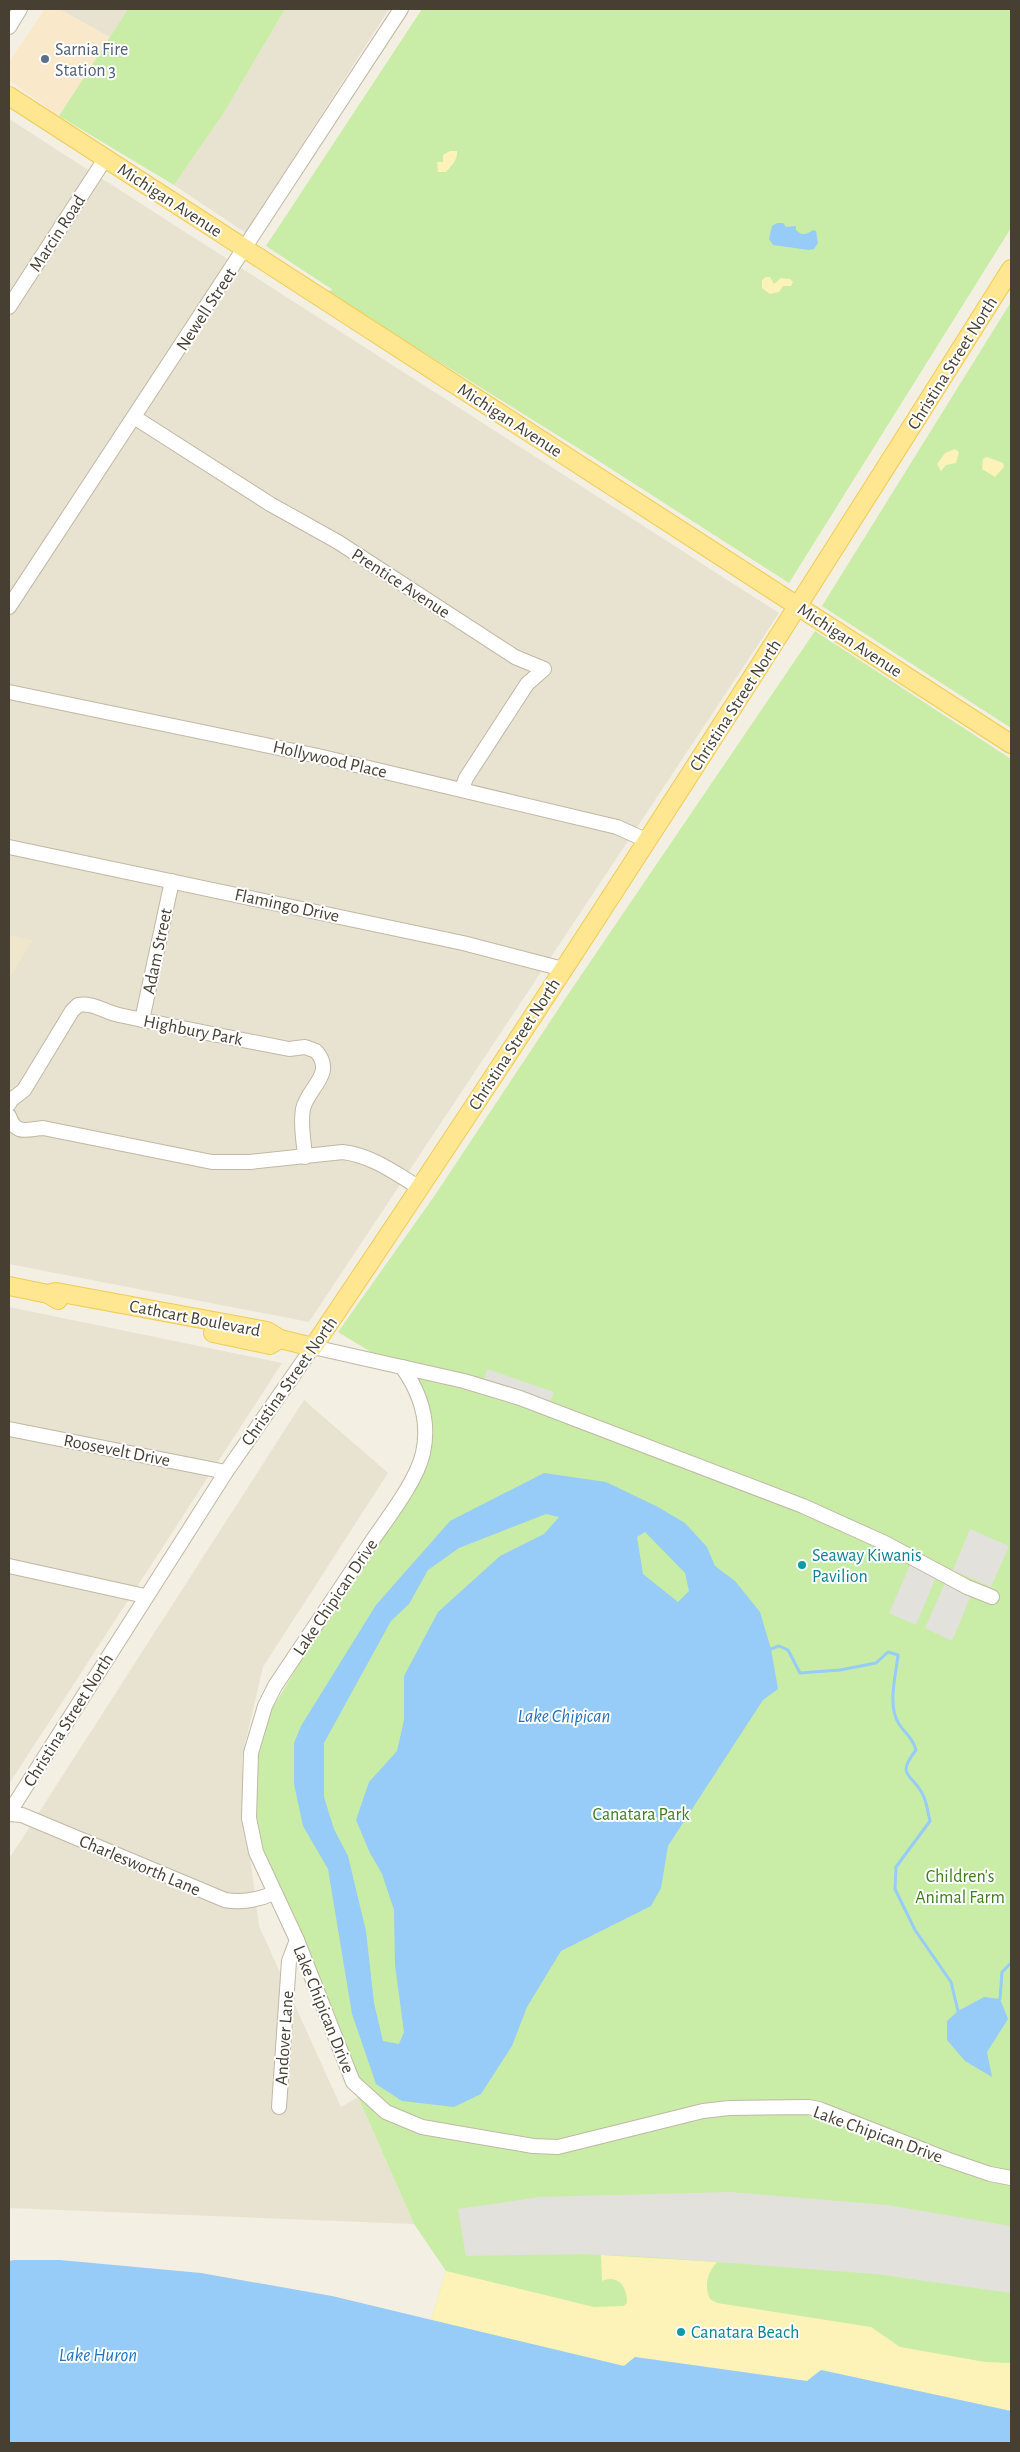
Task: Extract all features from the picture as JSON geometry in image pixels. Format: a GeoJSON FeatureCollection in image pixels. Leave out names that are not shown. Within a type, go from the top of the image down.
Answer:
{"type":"FeatureCollection","features":[{"type":"Feature","properties":{"kind":"main road","name":"Michigan Avenue"},"geometry":{"type":"LineString","coordinates":[[9,96],[1011,744]]}},
{"type":"Feature","properties":{"kind":"main road","name":"Christina Street North"},"geometry":{"type":"LineString","coordinates":[[313,1347],[648,841],[1011,269]]}},
{"type":"Feature","properties":{"kind":"main road","name":"Cathcart Boulevard"},"geometry":{"type":"LineString","coordinates":[[9,1286],[48,1294],[56,1292],[267,1331],[280,1340],[313,1347]]}},
{"type":"Feature","properties":{"kind":"street"},"geometry":{"type":"LineString","coordinates":[[9,27],[20,9]]}},
{"type":"Feature","properties":{"kind":"street","name":"Newell Street"},"geometry":{"type":"LineString","coordinates":[[9,607],[401,9]]}},
{"type":"Feature","properties":{"kind":"street","name":"Marcin Road"},"geometry":{"type":"LineString","coordinates":[[9,307],[105,159]]}},
{"type":"Feature","properties":{"kind":"street","name":"Prentice Avenue"},"geometry":{"type":"LineString","coordinates":[[134,417],[270,504],[338,542],[515,657],[544,669],[526,684],[466,778],[462,790]]}},
{"type":"Feature","properties":{"kind":"street","name":"Hollywood Place"},"geometry":{"type":"LineString","coordinates":[[9,692],[308,754],[617,827],[648,841]]}},
{"type":"Feature","properties":{"kind":"street","name":"Flamingo Drive"},"geometry":{"type":"LineString","coordinates":[[9,847],[463,943],[563,969]]}},
{"type":"Feature","properties":{"kind":"street","name":"Adam Street"},"geometry":{"type":"LineString","coordinates":[[142,1020],[172,881]]}},
{"type":"Feature","properties":{"kind":"street","name":"Highbury Park"},"geometry":{"type":"LineString","coordinates":[[9,1104],[11,1100],[24,1090],[69,1016],[78,1005],[88,1005],[106,1012],[142,1020],[289,1049],[305,1047],[316,1051],[322,1060],[324,1072],[310,1093],[304,1108],[304,1156]]}},
{"type":"Feature","properties":{"kind":"street"},"geometry":{"type":"LineString","coordinates":[[9,1116],[14,1125],[24,1131],[42,1128],[212,1162],[250,1162],[343,1152],[356,1154],[370,1158],[420,1188]]}},
{"type":"Feature","properties":{"kind":"street"},"geometry":{"type":"LineString","coordinates":[[313,1347],[464,1381],[520,1398],[776,1495],[876,1539],[967,1587],[992,1597]]}},
{"type":"Feature","properties":{"kind":"street","name":"Christina Street North"},"geometry":{"type":"LineString","coordinates":[[9,1814],[145,1596],[226,1472],[313,1347]]}},
{"type":"Feature","properties":{"kind":"street","name":"Lake Chipican Drive"},"geometry":{"type":"LineString","coordinates":[[402,1367],[413,1382],[422,1402],[425,1437],[423,1454],[406,1490],[275,1686],[265,1706],[251,1754],[249,1818],[256,1852],[297,1940],[353,2082],[386,2112],[422,2127],[533,2146],[558,2147],[704,2111],[729,2108],[808,2107],[819,2109],[974,2169],[1011,2178]]}},
{"type":"Feature","properties":{"kind":"street","name":"Roosevelt Drive"},"geometry":{"type":"LineString","coordinates":[[9,1429],[226,1472]]}},
{"type":"Feature","properties":{"kind":"street"},"geometry":{"type":"LineString","coordinates":[[9,1566],[145,1596]]}},
{"type":"Feature","properties":{"kind":"street","name":"Charlesworth Lane"},"geometry":{"type":"LineString","coordinates":[[9,1814],[22,1815],[225,1900],[243,1901],[262,1898],[274,1893]]}},
{"type":"Feature","properties":{"kind":"street","name":"Andover Lane"},"geometry":{"type":"LineString","coordinates":[[279,2107],[289,1961],[297,1940]]}},
{"type":"Feature","properties":{"kind":"shaded area"},"geometry":{"type":"Polygon","coordinates":[[[45,9],[59,9],[110,37],[59,116],[9,80],[9,62],[45,9]]]}},
{"type":"Feature","properties":{"kind":"shaded area"},"geometry":{"type":"Polygon","coordinates":[[[59,9],[128,9],[110,37],[59,9]]]}},
{"type":"Feature","properties":{"kind":"shaded area"},"geometry":{"type":"Polygon","coordinates":[[[285,9],[389,9],[246,233],[174,185],[225,111],[285,9]]]}},
{"type":"Feature","properties":{"kind":"shaded area"},"geometry":{"type":"Polygon","coordinates":[[[9,119],[779,613],[309,1322],[9,1264],[9,119]]]}},
{"type":"Feature","properties":{"kind":"shaded area"},"geometry":{"type":"Polygon","coordinates":[[[9,935],[33,940],[9,979],[9,935]]]}},
{"type":"Feature","properties":{"kind":"shaded area"},"geometry":{"type":"Polygon","coordinates":[[[9,1307],[282,1363],[9,1784],[9,1307]]]}},
{"type":"Feature","properties":{"kind":"shaded area"},"geometry":{"type":"Polygon","coordinates":[[[487,1369],[554,1392],[548,1406],[483,1384],[487,1369]]]}},
{"type":"Feature","properties":{"kind":"shaded area"},"geometry":{"type":"Polygon","coordinates":[[[304,1400],[388,1473],[263,1667],[242,1757],[245,1817],[259,1926],[341,2107],[358,2097],[414,2224],[9,2208],[9,1859],[304,1400]]]}},
{"type":"Feature","properties":{"kind":"shaded area"},"geometry":{"type":"Polygon","coordinates":[[[970,1529],[1009,1546],[991,1587],[953,1570],[970,1529]]]}},
{"type":"Feature","properties":{"kind":"shaded area"},"geometry":{"type":"Polygon","coordinates":[[[910,1565],[936,1577],[916,1625],[889,1613],[910,1565]]]}},
{"type":"Feature","properties":{"kind":"shaded area"},"geometry":{"type":"Polygon","coordinates":[[[946,1581],[972,1593],[952,1641],[925,1628],[946,1581]]]}},
{"type":"Feature","properties":{"kind":"shaded area"},"geometry":{"type":"Polygon","coordinates":[[[730,2192],[887,2205],[1011,2226],[1011,2293],[876,2274],[649,2257],[582,2254],[466,2256],[458,2209],[540,2197],[730,2192]]]}},
{"type":"Feature","properties":{"kind":"green space"},"geometry":{"type":"Polygon","coordinates":[[[128,9],[285,9],[225,111],[174,185],[59,116],[128,9]]]}},
{"type":"Feature","properties":{"kind":"green space"},"geometry":{"type":"Polygon","coordinates":[[[422,9],[1011,9],[1011,228],[789,583],[594,458],[325,291],[333,290],[266,246],[422,9]]]}},
{"type":"Feature","properties":{"kind":"green space"},"geometry":{"type":"Polygon","coordinates":[[[1011,302],[1011,728],[822,606],[1011,302]]]}},
{"type":"Feature","properties":{"kind":"green space","name":"Canatara Park"},"geometry":{"type":"Polygon","coordinates":[[[815,631],[1011,759],[1011,2411],[821,2370],[807,2381],[635,2357],[624,2366],[431,2320],[446,2271],[414,2224],[358,2097],[256,1852],[248,1793],[260,1729],[404,1489],[421,1452],[420,1401],[394,1366],[338,1332],[435,1195],[569,993],[815,631]]]}},
{"type":"Feature","properties":{"kind":"sand"},"geometry":{"type":"Polygon","coordinates":[[[450,151],[457,151],[455,160],[446,172],[438,172],[437,162],[443,162],[443,155],[450,151]]]}},
{"type":"Feature","properties":{"kind":"sand"},"geometry":{"type":"Polygon","coordinates":[[[770,277],[774,284],[781,278],[790,279],[793,282],[791,286],[783,286],[779,292],[770,294],[762,288],[762,280],[770,277]]]}},
{"type":"Feature","properties":{"kind":"sand"},"geometry":{"type":"Polygon","coordinates":[[[955,449],[959,452],[956,463],[946,465],[941,471],[937,464],[945,453],[955,449]]]}},
{"type":"Feature","properties":{"kind":"sand"},"geometry":{"type":"Polygon","coordinates":[[[987,457],[1003,463],[1004,467],[995,477],[982,469],[983,459],[987,457]]]}},
{"type":"Feature","properties":{"kind":"sand","name":"Canatara Beach"},"geometry":{"type":"Polygon","coordinates":[[[601,2255],[717,2262],[709,2275],[707,2289],[710,2299],[717,2303],[871,2327],[900,2347],[985,2362],[1011,2363],[1011,2411],[821,2370],[807,2381],[635,2357],[624,2366],[431,2320],[446,2271],[594,2307],[624,2306],[627,2303],[627,2297],[621,2283],[613,2279],[602,2281],[601,2255]]]}},
{"type":"Feature","properties":{"kind":"water"},"geometry":{"type":"Polygon","coordinates":[[[777,223],[783,223],[786,227],[796,226],[796,230],[802,234],[813,230],[816,231],[818,243],[814,249],[809,250],[773,245],[769,239],[772,226],[777,223]]]}},
{"type":"Feature","properties":{"kind":"water","name":"Lake Chipican"},"geometry":{"type":"Polygon","coordinates":[[[544,1473],[606,1482],[658,1507],[685,1523],[707,1547],[715,1566],[735,1581],[760,1612],[771,1649],[778,1689],[763,1700],[668,1846],[661,1888],[651,1906],[561,1951],[527,2007],[512,2046],[481,2094],[454,2107],[402,2101],[376,2084],[352,2014],[328,1869],[303,1826],[294,1784],[294,1743],[301,1726],[376,1605],[450,1521],[544,1473]],[[546,1514],[459,1548],[428,1570],[409,1604],[391,1621],[324,1743],[324,1797],[334,1829],[348,1856],[366,1931],[374,2003],[383,2041],[399,2044],[404,2032],[395,1965],[394,1910],[382,1874],[369,1851],[356,1820],[369,1782],[397,1751],[404,1720],[404,1676],[438,1612],[500,1556],[544,1534],[559,1517],[546,1514]],[[645,1532],[637,1537],[643,1574],[678,1602],[689,1591],[685,1573],[645,1532]]]}},
{"type":"Feature","properties":{"kind":"water"},"geometry":{"type":"Polygon","coordinates":[[[984,1997],[1000,1999],[1008,2019],[987,2052],[992,2077],[965,2061],[947,2040],[947,2021],[958,2011],[984,1997]]]}},
{"type":"Feature","properties":{"kind":"water","name":"Lake Huron"},"geometry":{"type":"Polygon","coordinates":[[[60,2260],[201,2273],[332,2296],[624,2366],[635,2357],[807,2381],[821,2370],[1011,2411],[1011,2443],[9,2443],[9,2261],[60,2260]]]}},
{"type":"Feature","properties":{"kind":"waterway"},"geometry":{"type":"LineString","coordinates":[[771,1649],[779,1646],[788,1650],[800,1673],[840,1670],[876,1663],[888,1652],[898,1655],[893,1690],[895,1717],[911,1739],[916,1750],[910,1759],[906,1771],[924,1797],[930,1821],[896,1867],[895,1889],[915,1930],[951,1982],[958,2011]]}},
{"type":"Feature","properties":{"kind":"waterway"},"geometry":{"type":"LineString","coordinates":[[1000,1999],[1002,1972],[1011,1963]]}},
{"type":"Feature","properties":{"kind":"place","name":"Sarnia Fire Station 3"},"geometry":{"type":"Point","coordinates":[45,59]}},
{"type":"Feature","properties":{"kind":"place","name":"Seaway Kiwanis Pavilion"},"geometry":{"type":"Point","coordinates":[802,1565]}},
{"type":"Feature","properties":{"kind":"place","name":"Canatara Beach"},"geometry":{"type":"Point","coordinates":[681,2332]}},
{"type":"Feature","properties":{"kind":"park label","name":"Children's Animal Farm"},"geometry":{"type":"Point","coordinates":[960,1886]}}]}
